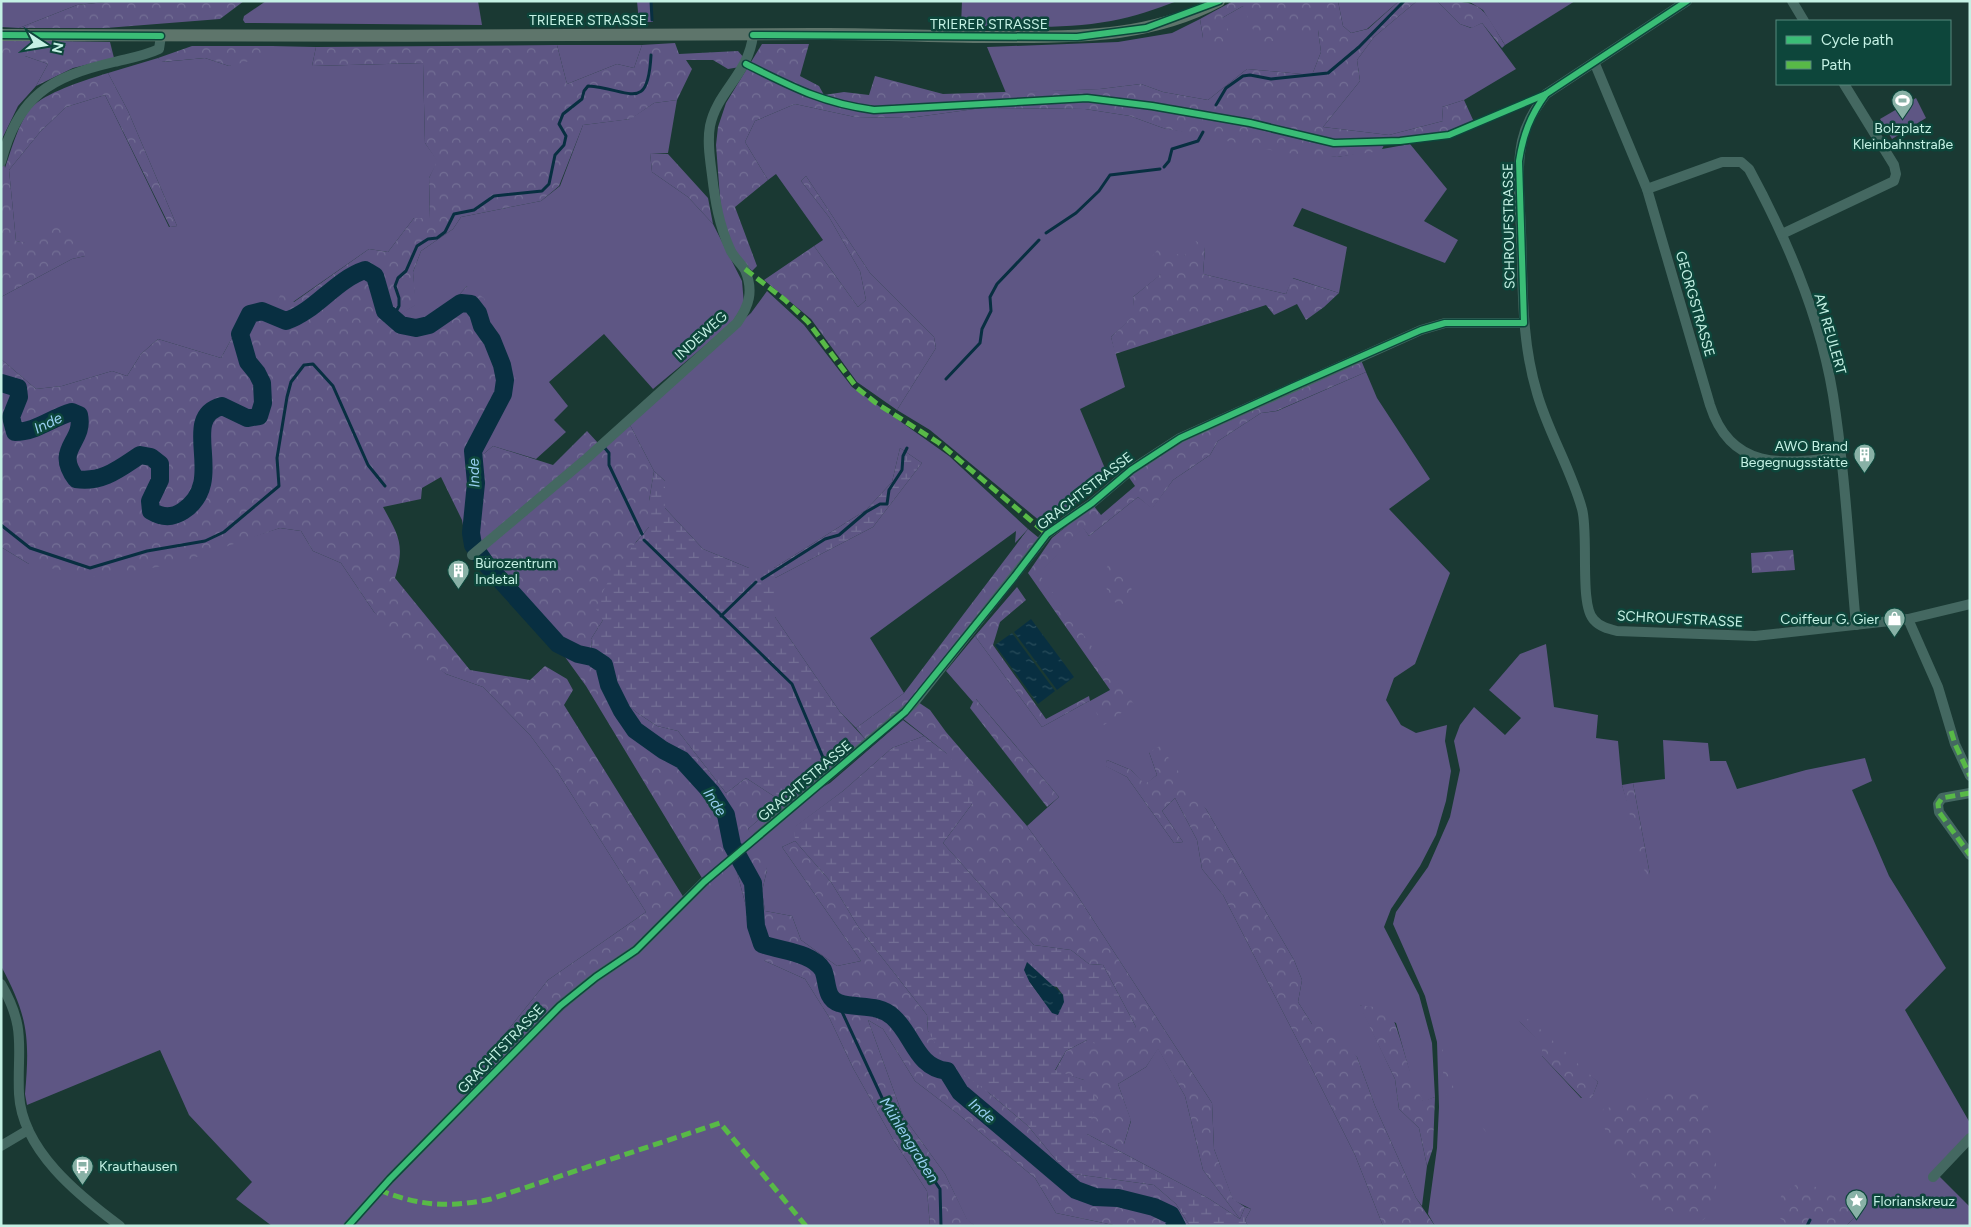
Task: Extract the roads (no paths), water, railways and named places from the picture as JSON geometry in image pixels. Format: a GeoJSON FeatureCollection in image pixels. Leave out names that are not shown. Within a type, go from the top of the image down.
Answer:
{"type":"FeatureCollection","features":[{"type":"Feature","properties":{"kind":"main road","name":"TRIERER STRASSE"},"geometry":{"type":"LineString","coordinates":[[1,35],[1077,37],[1146,28],[1220,1]]}},
{"type":"Feature","properties":{"kind":"street","name":"SCHROUFSTRASSE"},"geometry":{"type":"LineString","coordinates":[[1687,1],[1595,64],[1546,94],[1534,110],[1522,142],[1519,183],[1524,323],[1528,360],[1538,396],[1582,509],[1587,558],[1586,597],[1593,620],[1604,627],[1618,631],[1755,636],[1908,619],[1970,604]]}},
{"type":"Feature","properties":{"kind":"street"},"geometry":{"type":"LineString","coordinates":[[1792,1],[1803,20]]}},
{"type":"Feature","properties":{"kind":"street","name":"INDEWEG"},"geometry":{"type":"LineString","coordinates":[[472,555],[586,459],[737,323],[748,308],[750,296],[745,269],[730,250],[717,212],[709,145],[710,126],[717,107],[746,64],[752,48],[753,35]]}},
{"type":"Feature","properties":{"kind":"street"},"geometry":{"type":"LineString","coordinates":[[1,162],[8,136],[24,107],[48,87],[81,72],[143,56],[159,49],[161,36]]}},
{"type":"Feature","properties":{"kind":"street","name":"GEORGSTRASSE"},"geometry":{"type":"LineString","coordinates":[[1595,64],[1647,189],[1693,349],[1719,428],[1743,452],[1763,460],[1804,462],[1839,457]]}},
{"type":"Feature","properties":{"kind":"street"},"geometry":{"type":"LineString","coordinates":[[1782,234],[1887,186],[1894,181],[1896,174],[1894,165],[1845,85]]}},
{"type":"Feature","properties":{"kind":"street","name":"AM REULERT"},"geometry":{"type":"LineString","coordinates":[[1647,189],[1722,162],[1741,162],[1748,169],[1782,234],[1817,330],[1833,394],[1856,625]]}},
{"type":"Feature","properties":{"kind":"street","name":"GRACHTSTRASSE"},"geometry":{"type":"LineString","coordinates":[[758,836],[913,704],[1047,534],[1092,503],[1143,462],[1180,438],[1421,330],[1445,322],[1524,323]]}},
{"type":"Feature","properties":{"kind":"street"},"geometry":{"type":"LineString","coordinates":[[1908,619],[1938,687],[1945,718],[1954,744],[1970,776]]}},
{"type":"Feature","properties":{"kind":"street"},"geometry":{"type":"LineString","coordinates":[[1970,794],[1942,798],[1938,804],[1939,812],[1970,855]]}},
{"type":"Feature","properties":{"kind":"street","name":"GRACHTSTRASSE"},"geometry":{"type":"LineString","coordinates":[[348,1226],[380,1190],[560,1006],[596,977],[636,950],[704,882]]}},
{"type":"Feature","properties":{"kind":"street"},"geometry":{"type":"LineString","coordinates":[[1,984],[12,1002],[18,1024],[21,1045],[19,1095],[22,1114],[28,1130],[55,1168],[81,1195],[120,1226]]}},
{"type":"Feature","properties":{"kind":"street"},"geometry":{"type":"LineString","coordinates":[[1,1146],[28,1130]]}},
{"type":"Feature","properties":{"kind":"street"},"geometry":{"type":"LineString","coordinates":[[1933,1177],[1970,1138]]}},
{"type":"Feature","properties":{"kind":"water"},"geometry":{"type":"Polygon","coordinates":[[[1031,619],[1074,677],[1057,690],[1014,632],[1031,619]]]}},
{"type":"Feature","properties":{"kind":"water"},"geometry":{"type":"Polygon","coordinates":[[[1012,633],[1055,691],[1038,704],[995,645],[1012,633]]]}},
{"type":"Feature","properties":{"kind":"water"},"geometry":{"type":"Polygon","coordinates":[[[1027,962],[1063,995],[1064,1002],[1058,1015],[1052,1013],[1029,981],[1024,970],[1027,962]]]}},
{"type":"Feature","properties":{"kind":"waterway"},"geometry":{"type":"LineString","coordinates":[[651,1],[652,20]]}},
{"type":"Feature","properties":{"kind":"waterway"},"geometry":{"type":"LineString","coordinates":[[1216,105],[1226,88],[1243,76],[1250,75],[1271,79],[1328,73],[1359,47],[1404,1]]}},
{"type":"Feature","properties":{"kind":"waterway"},"geometry":{"type":"LineString","coordinates":[[392,319],[399,306],[399,298],[395,286],[398,278],[406,271],[417,246],[428,239],[437,238],[445,232],[454,214],[474,210],[494,196],[542,191],[549,184],[555,155],[564,145],[566,136],[559,124],[563,114],[582,99],[584,91],[588,86],[634,94],[641,92],[646,85],[651,55]]}},
{"type":"Feature","properties":{"kind":"waterway"},"geometry":{"type":"LineString","coordinates":[[1164,167],[1169,161],[1172,149],[1198,141],[1203,132]]}},
{"type":"Feature","properties":{"kind":"waterway"},"geometry":{"type":"LineString","coordinates":[[1046,233],[1076,213],[1099,191],[1110,175],[1160,169]]}},
{"type":"Feature","properties":{"kind":"waterway"},"geometry":{"type":"LineString","coordinates":[[946,379],[980,343],[982,329],[991,311],[990,297],[997,284],[1039,240]]}},
{"type":"Feature","properties":{"kind":"waterway","name":"Inde"},"geometry":{"type":"LineString","coordinates":[[1,383],[18,388],[19,397],[11,417],[15,432],[30,430],[72,412],[79,415],[80,425],[78,432],[68,453],[70,468],[76,479],[85,480],[102,477],[140,455],[151,457],[160,464],[160,480],[150,501],[151,511],[163,516],[171,516],[183,511],[196,498],[202,484],[204,468],[203,423],[209,413],[222,406],[247,418],[259,416],[263,403],[262,383],[248,362],[240,334],[250,314],[262,311],[286,321],[307,310],[344,281],[365,270],[375,276],[385,311],[401,325],[416,328],[429,325],[461,303],[471,304],[478,313],[482,326],[492,340],[502,365],[505,380],[503,394],[473,451],[476,483],[471,533],[473,545],[486,564],[558,644],[578,654],[592,657],[604,665],[609,685],[622,711],[635,730],[663,750],[682,760],[711,792],[726,815],[732,845],[753,883],[756,926],[762,944],[804,956],[818,964],[825,974],[829,994],[834,1001],[846,1005],[874,1008],[893,1017],[928,1064],[947,1071],[960,1092],[1076,1190],[1095,1197],[1118,1198],[1154,1207],[1171,1215],[1177,1226]]}},
{"type":"Feature","properties":{"kind":"waterway"},"geometry":{"type":"LineString","coordinates":[[1,525],[30,548],[90,568],[147,551],[205,541],[224,532],[279,486],[277,458],[291,382],[304,365],[313,364],[333,386],[368,465],[385,486]]}},
{"type":"Feature","properties":{"kind":"waterway"},"geometry":{"type":"LineString","coordinates":[[604,447],[609,453],[609,465],[642,534]]}},
{"type":"Feature","properties":{"kind":"waterway"},"geometry":{"type":"LineString","coordinates":[[762,579],[825,539],[839,535],[866,512],[880,504],[887,504],[889,490],[902,470],[903,456],[907,448]]}},
{"type":"Feature","properties":{"kind":"waterway"},"geometry":{"type":"LineString","coordinates":[[644,540],[792,684],[827,767]]}},
{"type":"Feature","properties":{"kind":"waterway"},"geometry":{"type":"LineString","coordinates":[[721,616],[756,582]]}},
{"type":"Feature","properties":{"kind":"waterway","name":"Mühlengraben"},"geometry":{"type":"LineString","coordinates":[[838,1003],[890,1115],[940,1189],[941,1226]]}},
{"type":"Feature","properties":{"kind":"waterway"},"geometry":{"type":"LineString","coordinates":[[1807,1226],[1810,1220]]}},
{"type":"Feature","properties":{"kind":"place","name":"Bolzplatz Kleinbahnstraße"},"geometry":{"type":"Point","coordinates":[1903,119]}},
{"type":"Feature","properties":{"kind":"place","name":"AWO Brand Begegnugsstätte"},"geometry":{"type":"Point","coordinates":[1864,473]}},
{"type":"Feature","properties":{"kind":"place","name":"Bürozentrum Indetal"},"geometry":{"type":"Point","coordinates":[459,590]}},
{"type":"Feature","properties":{"kind":"place","name":"Coiffeur G. Gier"},"geometry":{"type":"Point","coordinates":[1895,638]}},
{"type":"Feature","properties":{"kind":"place","name":"Krauthausen"},"geometry":{"type":"Point","coordinates":[83,1185]}},
{"type":"Feature","properties":{"kind":"place","name":"Florianskreuz"},"geometry":{"type":"Point","coordinates":[1857,1220]}}]}
